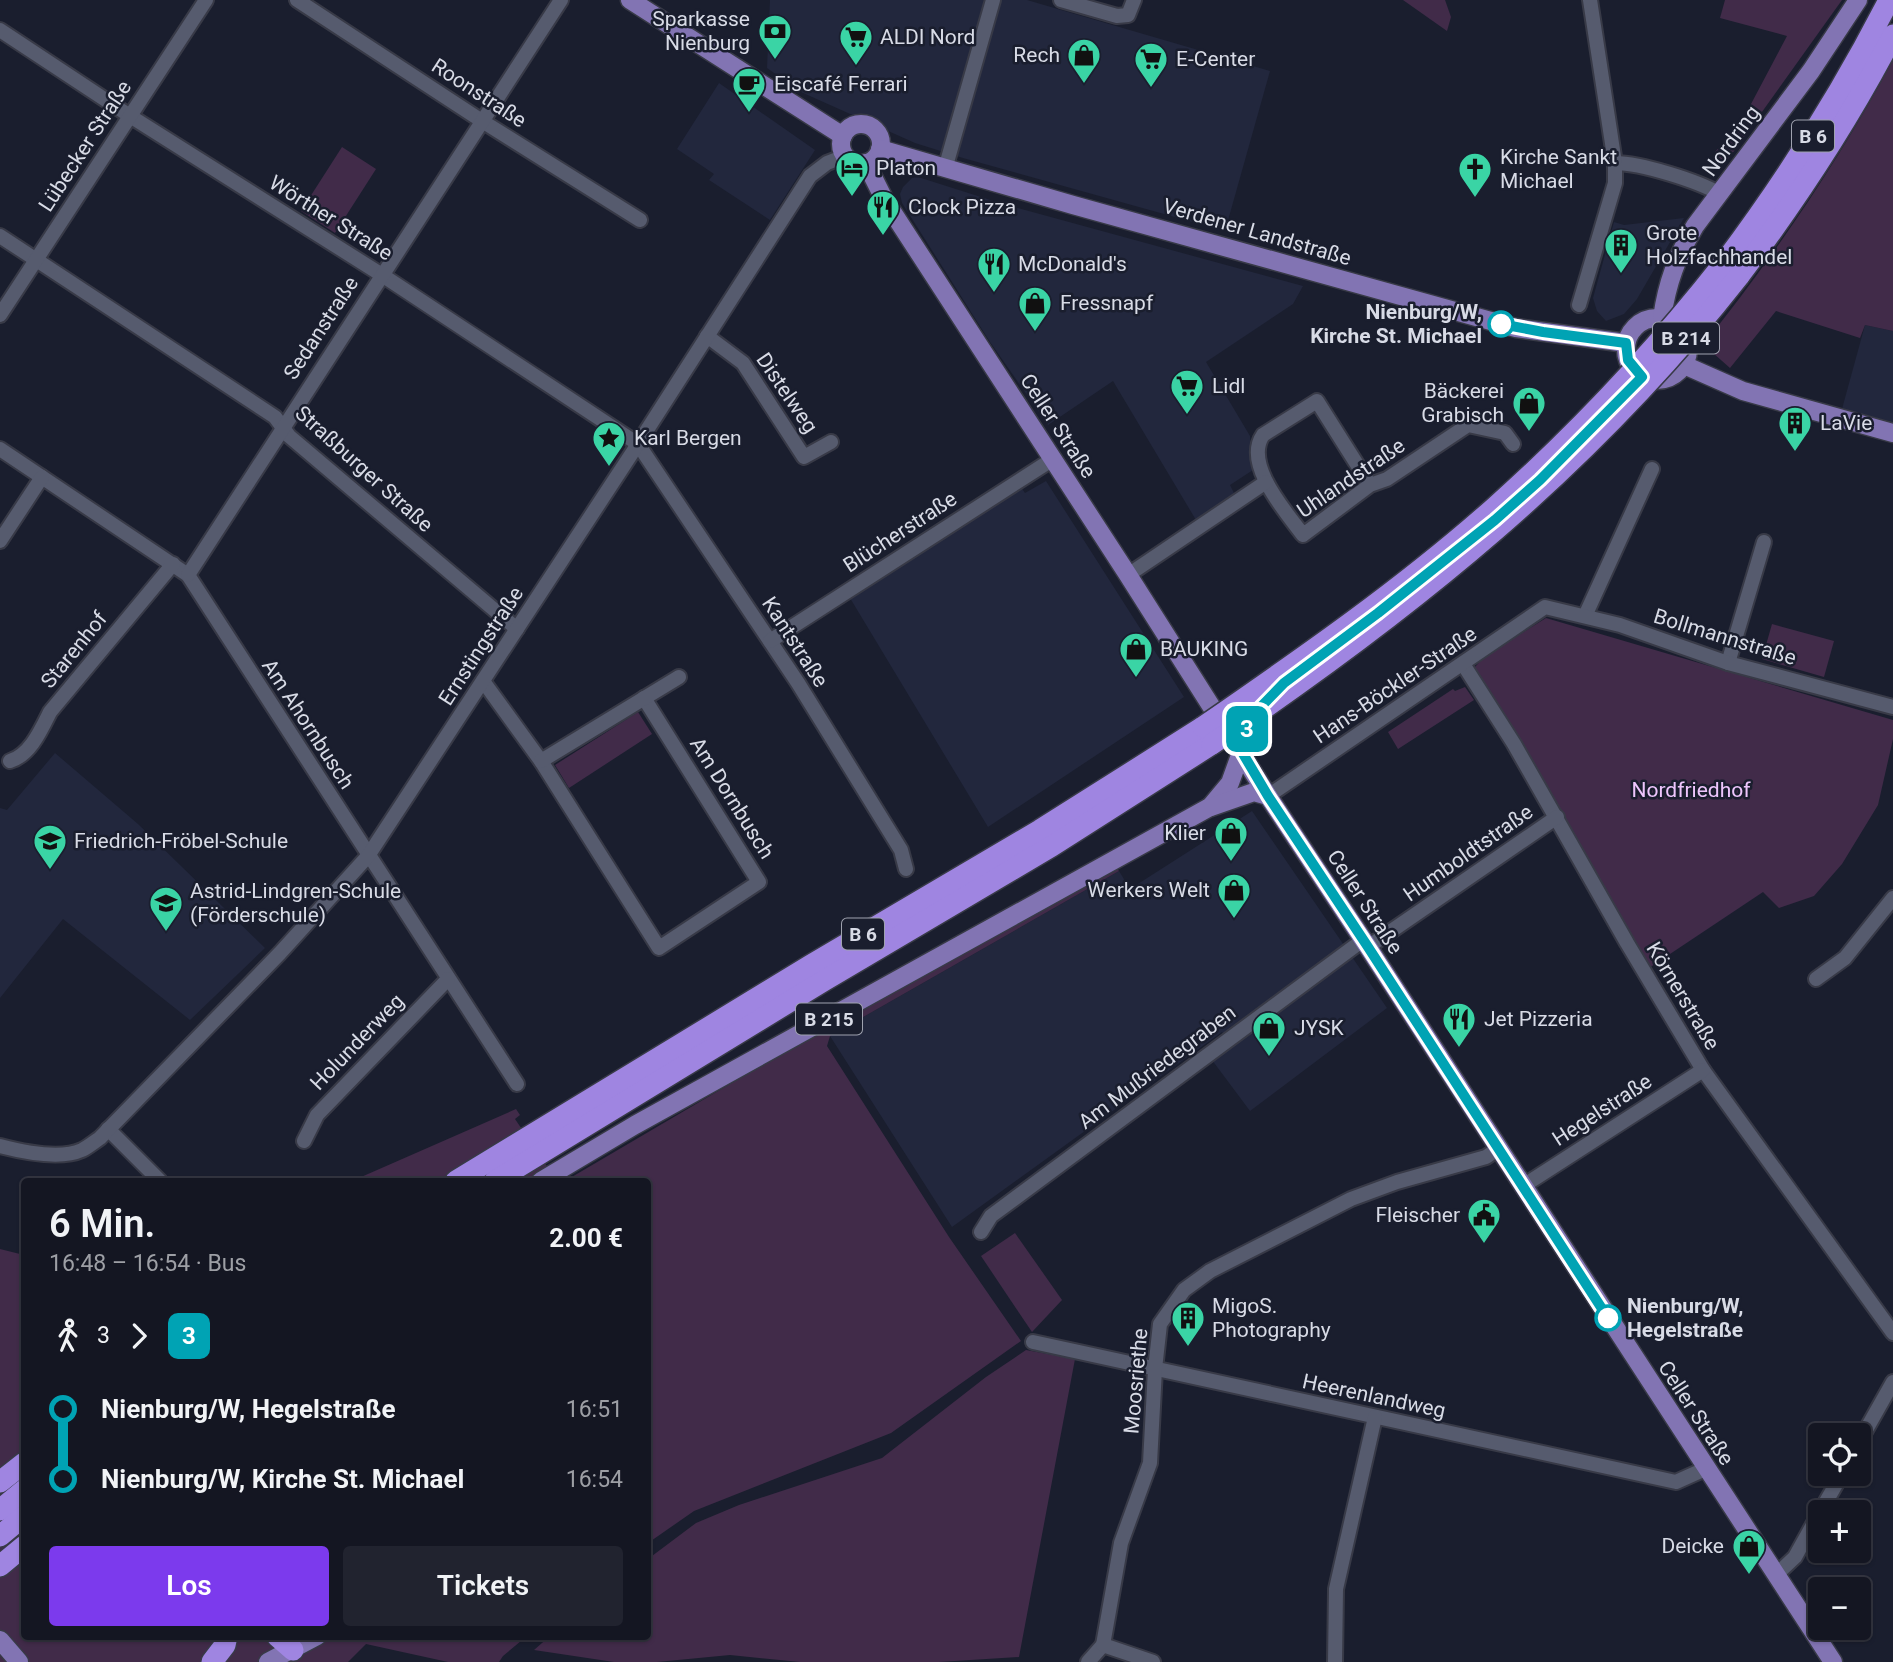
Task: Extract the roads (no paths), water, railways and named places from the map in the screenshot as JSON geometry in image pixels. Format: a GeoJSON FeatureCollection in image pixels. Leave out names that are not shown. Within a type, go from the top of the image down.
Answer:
{"type":"FeatureCollection","features":[{"type":"Feature","properties":{"kind":"highway","name":"B 6"},"geometry":{"type":"LineString","coordinates":[[1732,270],[1762,212],[1832,106],[1889,0]]}},
{"type":"Feature","properties":{"kind":"highway","name":"B 6"},"geometry":{"type":"LineString","coordinates":[[500,1178],[1052,846],[1207,735],[1429,562],[1495,507],[1597,410],[1687,310],[1778,224],[1814,171],[1893,35]]}},
{"type":"Feature","properties":{"kind":"highway","name":"B 6"},"geometry":{"type":"LineString","coordinates":[[461,1178],[811,965],[1207,735]]}},
{"type":"Feature","properties":{"kind":"highway"},"geometry":{"type":"LineString","coordinates":[[0,1482],[21,1465]]}},
{"type":"Feature","properties":{"kind":"highway"},"geometry":{"type":"LineString","coordinates":[[0,1510],[21,1492]]}},
{"type":"Feature","properties":{"kind":"highway"},"geometry":{"type":"LineString","coordinates":[[0,1535],[21,1518]]}},
{"type":"Feature","properties":{"kind":"highway"},"geometry":{"type":"LineString","coordinates":[[0,1566],[21,1548]]}},
{"type":"Feature","properties":{"kind":"highway"},"geometry":{"type":"LineString","coordinates":[[212,1662],[227,1640]]}},
{"type":"Feature","properties":{"kind":"main road"},"geometry":{"type":"LineString","coordinates":[[630,0],[843,136]]}},
{"type":"Feature","properties":{"kind":"main road","name":"Nordring"},"geometry":{"type":"LineString","coordinates":[[1662,318],[1670,278],[1681,249],[1811,71],[1858,0]]}},
{"type":"Feature","properties":{"kind":"main road"},"geometry":{"type":"LineString","coordinates":[[852,127],[870,127],[879,138],[880,149],[875,158],[866,163],[854,163],[845,156],[841,146],[843,136],[852,127]]}},
{"type":"Feature","properties":{"kind":"main road","name":"Verdener Landstraße"},"geometry":{"type":"LineString","coordinates":[[880,149],[1516,328],[1626,343]]}},
{"type":"Feature","properties":{"kind":"main road","name":"Celler Straße"},"geometry":{"type":"LineString","coordinates":[[866,163],[884,198],[1268,796],[1833,1662]]}},
{"type":"Feature","properties":{"kind":"main road","name":"B 214"},"geometry":{"type":"LineString","coordinates":[[1652,318],[1662,318],[1679,327],[1685,335],[1688,355],[1678,373],[1658,381],[1642,377],[1628,360],[1626,343],[1635,326],[1652,318]]}},
{"type":"Feature","properties":{"kind":"main road"},"geometry":{"type":"LineString","coordinates":[[1684,365],[1743,391],[1893,433]]}},
{"type":"Feature","properties":{"kind":"main road","name":"B 214"},"geometry":{"type":"LineString","coordinates":[[1242,752],[1251,717],[1284,683],[1370,620],[1495,520],[1540,480],[1642,377]]}},
{"type":"Feature","properties":{"kind":"main road","name":"B 215"},"geometry":{"type":"LineString","coordinates":[[546,1178],[635,1125],[1208,808],[1230,783],[1242,752]]}},
{"type":"Feature","properties":{"kind":"main road"},"geometry":{"type":"LineString","coordinates":[[1208,808],[1254,792],[1268,796]]}},
{"type":"Feature","properties":{"kind":"main road"},"geometry":{"type":"LineString","coordinates":[[0,1640],[19,1662]]}},
{"type":"Feature","properties":{"kind":"main road"},"geometry":{"type":"LineString","coordinates":[[268,1662],[288,1641]]}},
{"type":"Feature","properties":{"kind":"street","name":"Lübecker Straße"},"geometry":{"type":"LineString","coordinates":[[0,315],[206,0]]}},
{"type":"Feature","properties":{"kind":"street","name":"Roonstraße"},"geometry":{"type":"LineString","coordinates":[[297,0],[639,220]]}},
{"type":"Feature","properties":{"kind":"street","name":"Sedanstraße"},"geometry":{"type":"LineString","coordinates":[[188,575],[561,0]]}},
{"type":"Feature","properties":{"kind":"street"},"geometry":{"type":"LineString","coordinates":[[946,169],[993,0]]}},
{"type":"Feature","properties":{"kind":"street"},"geometry":{"type":"LineString","coordinates":[[1061,0],[1117,16],[1128,15],[1134,0]]}},
{"type":"Feature","properties":{"kind":"street"},"geometry":{"type":"LineString","coordinates":[[1579,305],[1615,183],[1615,163],[1590,0]]}},
{"type":"Feature","properties":{"kind":"street","name":"Wörther Straße"},"geometry":{"type":"LineString","coordinates":[[0,30],[638,443]]}},
{"type":"Feature","properties":{"kind":"street","name":"Ernstingstraße"},"geometry":{"type":"LineString","coordinates":[[0,1146],[21,1152],[55,1156],[80,1151],[108,1129],[279,954],[368,856],[810,176],[827,163],[845,156]]}},
{"type":"Feature","properties":{"kind":"street"},"geometry":{"type":"LineString","coordinates":[[1615,163],[1630,163],[1704,186],[1720,194]]}},
{"type":"Feature","properties":{"kind":"street","name":"Straßburger Straße"},"geometry":{"type":"LineString","coordinates":[[0,236],[275,417],[289,436],[517,629]]}},
{"type":"Feature","properties":{"kind":"street","name":"Distelweg"},"geometry":{"type":"LineString","coordinates":[[707,336],[743,362],[804,457],[831,442]]}},
{"type":"Feature","properties":{"kind":"street"},"geometry":{"type":"LineString","coordinates":[[1128,575],[1266,482],[1260,472],[1258,442],[1263,435],[1317,401],[1370,485]]}},
{"type":"Feature","properties":{"kind":"street","name":"Uhlandstraße"},"geometry":{"type":"LineString","coordinates":[[1266,482],[1303,536],[1370,485],[1387,479],[1468,425],[1505,433],[1513,444]]}},
{"type":"Feature","properties":{"kind":"street","name":"Kantstraße"},"geometry":{"type":"LineString","coordinates":[[638,443],[770,641],[901,850],[906,869]]}},
{"type":"Feature","properties":{"kind":"street","name":"Am Ahornbusch"},"geometry":{"type":"LineString","coordinates":[[0,449],[188,575],[517,1084]]}},
{"type":"Feature","properties":{"kind":"street","name":"Blücherstraße"},"geometry":{"type":"LineString","coordinates":[[770,641],[1053,459]]}},
{"type":"Feature","properties":{"kind":"street"},"geometry":{"type":"LineString","coordinates":[[1586,616],[1652,469]]}},
{"type":"Feature","properties":{"kind":"street"},"geometry":{"type":"LineString","coordinates":[[0,541],[42,477]]}},
{"type":"Feature","properties":{"kind":"street"},"geometry":{"type":"LineString","coordinates":[[1728,663],[1764,542]]}},
{"type":"Feature","properties":{"kind":"street","name":"Starenhof"},"geometry":{"type":"LineString","coordinates":[[10,761],[21,758],[42,729],[50,712],[173,564]]}},
{"type":"Feature","properties":{"kind":"street","name":"Bollmannstraße"},"geometry":{"type":"LineString","coordinates":[[1545,607],[1620,625],[1728,663],[1893,707]]}},
{"type":"Feature","properties":{"kind":"street","name":"Hans-Böckler-Straße"},"geometry":{"type":"LineString","coordinates":[[1268,796],[1545,607]]}},
{"type":"Feature","properties":{"kind":"street","name":"Körnerstraße"},"geometry":{"type":"LineString","coordinates":[[1462,664],[1557,817],[1627,943],[1703,1070],[1893,1333]]}},
{"type":"Feature","properties":{"kind":"street"},"geometry":{"type":"LineString","coordinates":[[541,761],[679,677]]}},
{"type":"Feature","properties":{"kind":"street","name":"Am Dornbusch"},"geometry":{"type":"LineString","coordinates":[[483,681],[541,761],[659,948],[759,882],[644,698]]}},
{"type":"Feature","properties":{"kind":"street","name":"Humboldtstraße"},"geometry":{"type":"LineString","coordinates":[[1366,943],[1557,817]]}},
{"type":"Feature","properties":{"kind":"street"},"geometry":{"type":"LineString","coordinates":[[1816,979],[1845,958],[1893,898]]}},
{"type":"Feature","properties":{"kind":"street","name":"Am Mußriedegraben"},"geometry":{"type":"LineString","coordinates":[[981,1232],[991,1216],[1366,943]]}},
{"type":"Feature","properties":{"kind":"street","name":"Holunderweg"},"geometry":{"type":"LineString","coordinates":[[304,1141],[317,1115],[448,979]]}},
{"type":"Feature","properties":{"kind":"street","name":"Hegelstraße"},"geometry":{"type":"LineString","coordinates":[[1523,1186],[1703,1070]]}},
{"type":"Feature","properties":{"kind":"street"},"geometry":{"type":"LineString","coordinates":[[108,1129],[157,1178]]}},
{"type":"Feature","properties":{"kind":"street","name":"Moosriethe"},"geometry":{"type":"LineString","coordinates":[[1103,1645],[1121,1543],[1150,1463],[1160,1324],[1184,1290],[1210,1271],[1352,1199],[1397,1182],[1486,1157],[1499,1148]]}},
{"type":"Feature","properties":{"kind":"street","name":"Heerenlandweg"},"geometry":{"type":"LineString","coordinates":[[1032,1342],[1676,1482],[1705,1469]]}},
{"type":"Feature","properties":{"kind":"street"},"geometry":{"type":"LineString","coordinates":[[1870,1423],[1893,1382]]}},
{"type":"Feature","properties":{"kind":"street"},"geometry":{"type":"LineString","coordinates":[[1335,1662],[1336,1589],[1375,1417]]}},
{"type":"Feature","properties":{"kind":"street"},"geometry":{"type":"LineString","coordinates":[[1776,1574],[1795,1557],[1808,1534]]}},
{"type":"Feature","properties":{"kind":"street"},"geometry":{"type":"LineString","coordinates":[[1088,1662],[1103,1645],[1153,1662]]}},
{"type":"Feature","properties":{"kind":"place","name":"Sparkasse Nienburg"},"geometry":{"type":"Point","coordinates":[775,61]}},
{"type":"Feature","properties":{"kind":"place","name":"ALDI Nord"},"geometry":{"type":"Point","coordinates":[856,67]}},
{"type":"Feature","properties":{"kind":"place","name":"Rech"},"geometry":{"type":"Point","coordinates":[1084,85]}},
{"type":"Feature","properties":{"kind":"place","name":"E-Center"},"geometry":{"type":"Point","coordinates":[1151,89]}},
{"type":"Feature","properties":{"kind":"place","name":"Eiscafé Ferrari"},"geometry":{"type":"Point","coordinates":[749,114]}},
{"type":"Feature","properties":{"kind":"place","name":"Platon"},"geometry":{"type":"Point","coordinates":[852,198]}},
{"type":"Feature","properties":{"kind":"place","name":"Kirche Sankt Michael"},"geometry":{"type":"Point","coordinates":[1475,199]}},
{"type":"Feature","properties":{"kind":"place","name":"Clock Pizza"},"geometry":{"type":"Point","coordinates":[883,237]}},
{"type":"Feature","properties":{"kind":"place","name":"Grote Holzfachhandel"},"geometry":{"type":"Point","coordinates":[1621,275]}},
{"type":"Feature","properties":{"kind":"place","name":"McDonald's"},"geometry":{"type":"Point","coordinates":[994,294]}},
{"type":"Feature","properties":{"kind":"place","name":"Nienburg/W, Kirche St. Michael"},"geometry":{"type":"Point","coordinates":[1501,324]}},
{"type":"Feature","properties":{"kind":"place","name":"Fressnapf"},"geometry":{"type":"Point","coordinates":[1035,333]}},
{"type":"Feature","properties":{"kind":"place","name":"Lidl"},"geometry":{"type":"Point","coordinates":[1187,416]}},
{"type":"Feature","properties":{"kind":"place","name":"Bäckerei Grabisch"},"geometry":{"type":"Point","coordinates":[1529,433]}},
{"type":"Feature","properties":{"kind":"place","name":"LaVie"},"geometry":{"type":"Point","coordinates":[1795,453]}},
{"type":"Feature","properties":{"kind":"place","name":"Karl Bergen"},"geometry":{"type":"Point","coordinates":[609,468]}},
{"type":"Feature","properties":{"kind":"place","name":"BAUKING"},"geometry":{"type":"Point","coordinates":[1136,679]}},
{"type":"Feature","properties":{"kind":"place","name":"Klier"},"geometry":{"type":"Point","coordinates":[1231,863]}},
{"type":"Feature","properties":{"kind":"place","name":"Friedrich-Fröbel-Schule"},"geometry":{"type":"Point","coordinates":[50,871]}},
{"type":"Feature","properties":{"kind":"place","name":"Werkers Welt"},"geometry":{"type":"Point","coordinates":[1234,920]}},
{"type":"Feature","properties":{"kind":"place","name":"Astrid-Lindgren-Schule (Förderschule)"},"geometry":{"type":"Point","coordinates":[166,933]}},
{"type":"Feature","properties":{"kind":"place","name":"Jet Pizzeria"},"geometry":{"type":"Point","coordinates":[1459,1049]}},
{"type":"Feature","properties":{"kind":"place","name":"JYSK"},"geometry":{"type":"Point","coordinates":[1269,1058]}},
{"type":"Feature","properties":{"kind":"place","name":"Fleischer"},"geometry":{"type":"Point","coordinates":[1484,1245]}},
{"type":"Feature","properties":{"kind":"place","name":"Nienburg/W, Hegelstraße"},"geometry":{"type":"Point","coordinates":[1608,1318]}},
{"type":"Feature","properties":{"kind":"place","name":"MigoS. Photography"},"geometry":{"type":"Point","coordinates":[1188,1348]}},
{"type":"Feature","properties":{"kind":"place","name":"Deicke"},"geometry":{"type":"Point","coordinates":[1749,1576]}},
{"type":"Feature","properties":{"kind":"park label","name":"Nordfriedhof"},"geometry":{"type":"Point","coordinates":[1691,790]}}]}
